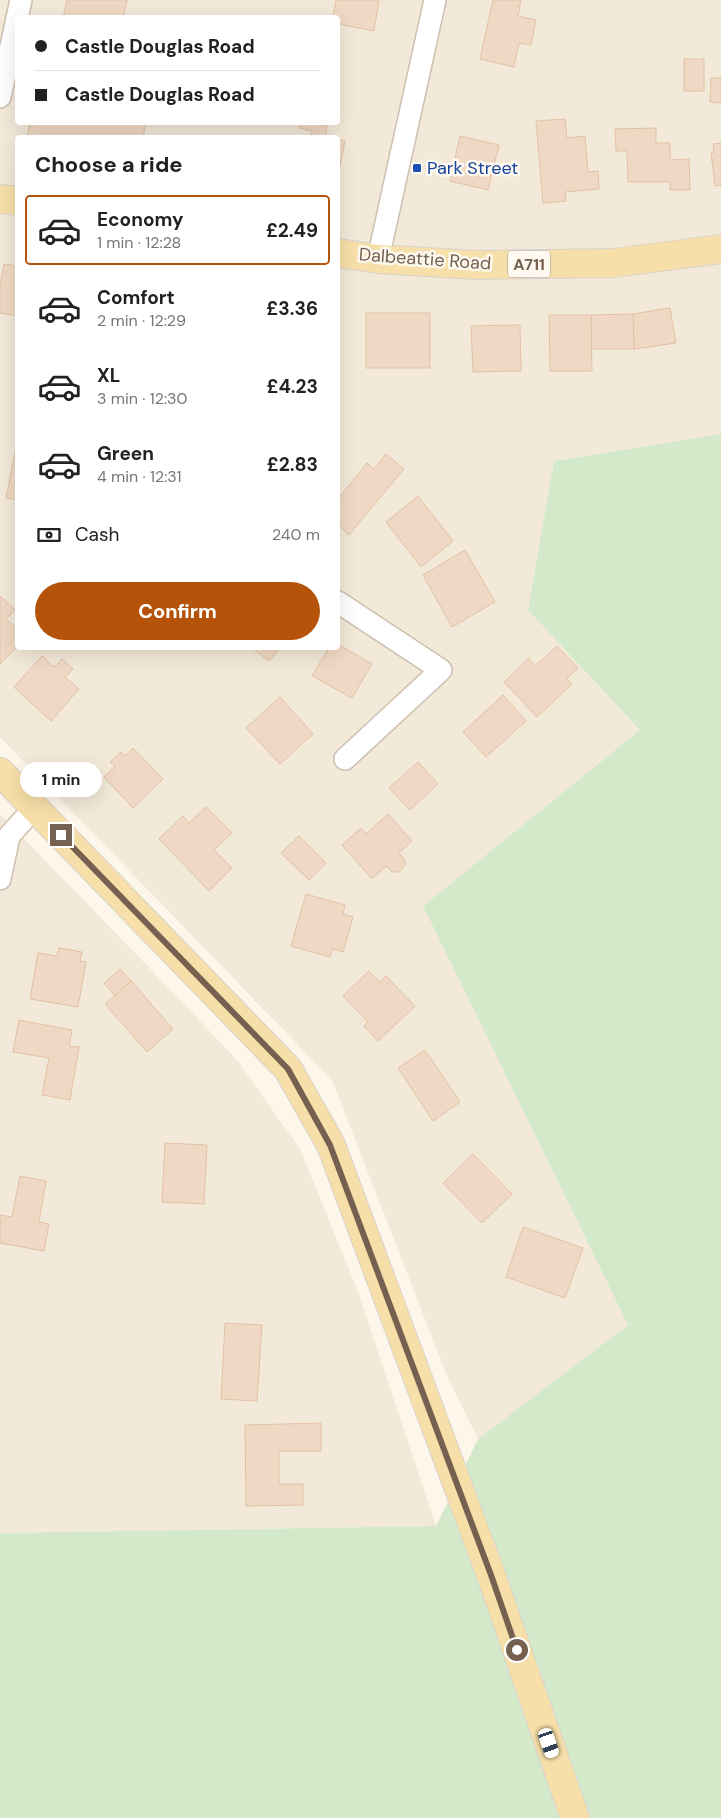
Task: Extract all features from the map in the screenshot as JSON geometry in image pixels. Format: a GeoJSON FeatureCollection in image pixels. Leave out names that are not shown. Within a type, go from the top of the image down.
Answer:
{"type":"FeatureCollection","features":[{"type":"Feature","properties":{"kind":"main road"},"geometry":{"type":"LineString","coordinates":[[0,199],[15,202]]}},
{"type":"Feature","properties":{"kind":"main road","name":"Dalbeattie Road"},"geometry":{"type":"LineString","coordinates":[[340,253],[378,259],[475,265],[614,263],[721,249]]}},
{"type":"Feature","properties":{"kind":"main road"},"geometry":{"type":"LineString","coordinates":[[0,772],[288,1069],[330,1145],[491,1575],[575,1818]]}},
{"type":"Feature","properties":{"kind":"street"},"geometry":{"type":"LineString","coordinates":[[18,15],[21,0]]}},
{"type":"Feature","properties":{"kind":"street"},"geometry":{"type":"LineString","coordinates":[[378,259],[434,0]]}},
{"type":"Feature","properties":{"kind":"street"},"geometry":{"type":"LineString","coordinates":[[0,97],[15,28]]}},
{"type":"Feature","properties":{"kind":"street"},"geometry":{"type":"LineString","coordinates":[[340,603],[441,670],[345,759]]}},
{"type":"Feature","properties":{"kind":"street"},"geometry":{"type":"LineString","coordinates":[[0,879],[9,836],[34,808]]}},
{"type":"Feature","properties":{"kind":"shaded area"},"geometry":{"type":"Polygon","coordinates":[[[0,0],[721,0],[721,434],[554,461],[528,610],[640,730],[423,906],[628,1325],[478,1439],[447,1376],[332,1080],[0,737],[0,0]]]}},
{"type":"Feature","properties":{"kind":"shaded area"},"geometry":{"type":"Polygon","coordinates":[[[0,814],[237,1060],[300,1149],[357,1289],[436,1526],[0,1533],[0,814]]]}},
{"type":"Feature","properties":{"kind":"green space"},"geometry":{"type":"Polygon","coordinates":[[[721,434],[721,1818],[0,1818],[0,1533],[436,1526],[478,1439],[628,1325],[423,906],[640,730],[528,610],[554,461],[721,434]]]}},
{"type":"Feature","properties":{"kind":"building"},"geometry":{"type":"Polygon","coordinates":[[[67,0],[127,0],[124,15],[64,15],[67,0]]]}},
{"type":"Feature","properties":{"kind":"building"},"geometry":{"type":"Polygon","coordinates":[[[336,0],[379,0],[374,31],[340,24],[340,15],[334,15],[336,0]]]}},
{"type":"Feature","properties":{"kind":"building"},"geometry":{"type":"Polygon","coordinates":[[[493,0],[521,0],[518,16],[536,20],[531,45],[519,43],[514,67],[480,59],[493,0]]]}},
{"type":"Feature","properties":{"kind":"building"},"geometry":{"type":"Polygon","coordinates":[[[684,59],[704,59],[704,91],[684,91],[684,59]]]}},
{"type":"Feature","properties":{"kind":"building"},"geometry":{"type":"Polygon","coordinates":[[[711,78],[721,78],[721,103],[710,102],[711,78]]]}},
{"type":"Feature","properties":{"kind":"building"},"geometry":{"type":"Polygon","coordinates":[[[565,119],[567,138],[585,136],[588,172],[598,171],[599,189],[565,192],[566,201],[543,203],[536,121],[565,119]]]}},
{"type":"Feature","properties":{"kind":"building"},"geometry":{"type":"Polygon","coordinates":[[[29,125],[145,125],[144,135],[28,135],[29,125]]]}},
{"type":"Feature","properties":{"kind":"building"},"geometry":{"type":"Polygon","coordinates":[[[300,125],[327,125],[325,135],[311,135],[312,131],[299,128],[300,125]]]}},
{"type":"Feature","properties":{"kind":"building"},"geometry":{"type":"Polygon","coordinates":[[[656,128],[656,143],[670,143],[670,160],[689,159],[690,190],[670,190],[670,182],[628,182],[627,151],[616,151],[615,129],[656,128]]]}},
{"type":"Feature","properties":{"kind":"building"},"geometry":{"type":"Polygon","coordinates":[[[460,136],[499,145],[488,190],[450,181],[460,136]]]}},
{"type":"Feature","properties":{"kind":"building"},"geometry":{"type":"Polygon","coordinates":[[[340,140],[345,141],[340,166],[340,140]]]}},
{"type":"Feature","properties":{"kind":"building"},"geometry":{"type":"Polygon","coordinates":[[[721,143],[721,185],[715,186],[711,153],[714,153],[713,144],[721,143]]]}},
{"type":"Feature","properties":{"kind":"building"},"geometry":{"type":"Polygon","coordinates":[[[4,264],[15,266],[15,316],[0,313],[0,285],[4,264]]]}},
{"type":"Feature","properties":{"kind":"building"},"geometry":{"type":"Polygon","coordinates":[[[670,308],[676,343],[634,349],[633,314],[670,308]]]}},
{"type":"Feature","properties":{"kind":"building"},"geometry":{"type":"Polygon","coordinates":[[[366,313],[430,313],[430,368],[366,368],[366,313]]]}},
{"type":"Feature","properties":{"kind":"building"},"geometry":{"type":"Polygon","coordinates":[[[633,314],[634,349],[591,349],[591,315],[633,314]]]}},
{"type":"Feature","properties":{"kind":"building"},"geometry":{"type":"Polygon","coordinates":[[[549,315],[591,315],[592,371],[550,371],[549,315]]]}},
{"type":"Feature","properties":{"kind":"building"},"geometry":{"type":"Polygon","coordinates":[[[520,325],[521,371],[473,372],[471,326],[520,325]]]}},
{"type":"Feature","properties":{"kind":"building"},"geometry":{"type":"Polygon","coordinates":[[[15,453],[15,500],[6,498],[15,453]]]}},
{"type":"Feature","properties":{"kind":"building"},"geometry":{"type":"Polygon","coordinates":[[[386,454],[404,469],[349,535],[340,527],[340,497],[367,463],[374,469],[386,454]]]}},
{"type":"Feature","properties":{"kind":"building"},"geometry":{"type":"Polygon","coordinates":[[[418,496],[453,541],[421,567],[386,522],[418,496]]]}},
{"type":"Feature","properties":{"kind":"building"},"geometry":{"type":"Polygon","coordinates":[[[465,550],[495,602],[452,627],[423,575],[465,550]]]}},
{"type":"Feature","properties":{"kind":"building"},"geometry":{"type":"Polygon","coordinates":[[[0,596],[15,610],[6,619],[15,627],[15,649],[0,664],[0,596]]]}},
{"type":"Feature","properties":{"kind":"building"},"geometry":{"type":"Polygon","coordinates":[[[340,645],[372,664],[352,698],[312,676],[328,650],[340,650],[340,645]]]}},
{"type":"Feature","properties":{"kind":"building"},"geometry":{"type":"Polygon","coordinates":[[[557,646],[578,668],[567,679],[572,684],[537,717],[504,682],[529,658],[535,666],[557,646]]]}},
{"type":"Feature","properties":{"kind":"building"},"geometry":{"type":"Polygon","coordinates":[[[255,650],[279,650],[269,661],[255,650]]]}},
{"type":"Feature","properties":{"kind":"building"},"geometry":{"type":"Polygon","coordinates":[[[42,656],[54,667],[62,659],[73,669],[65,677],[79,689],[51,721],[14,687],[42,656]]]}},
{"type":"Feature","properties":{"kind":"building"},"geometry":{"type":"Polygon","coordinates":[[[503,695],[526,721],[486,757],[463,732],[503,695]]]}},
{"type":"Feature","properties":{"kind":"building"},"geometry":{"type":"Polygon","coordinates":[[[280,697],[313,734],[280,764],[246,728],[280,697]]]}},
{"type":"Feature","properties":{"kind":"building"},"geometry":{"type":"Polygon","coordinates":[[[133,748],[163,779],[133,808],[104,777],[115,766],[110,762],[121,752],[125,756],[133,748]]]}},
{"type":"Feature","properties":{"kind":"building"},"geometry":{"type":"Polygon","coordinates":[[[418,762],[438,784],[410,810],[389,788],[418,762]]]}},
{"type":"Feature","properties":{"kind":"building"},"geometry":{"type":"Polygon","coordinates":[[[206,807],[232,833],[214,850],[232,868],[209,891],[159,839],[183,816],[189,823],[206,807]]]}},
{"type":"Feature","properties":{"kind":"building"},"geometry":{"type":"Polygon","coordinates":[[[388,814],[412,841],[399,853],[405,860],[405,865],[399,872],[392,872],[386,866],[372,879],[342,845],[361,828],[366,834],[388,814]]]}},
{"type":"Feature","properties":{"kind":"building"},"geometry":{"type":"Polygon","coordinates":[[[299,836],[326,863],[309,880],[281,853],[299,836]]]}},
{"type":"Feature","properties":{"kind":"building"},"geometry":{"type":"Polygon","coordinates":[[[306,894],[345,905],[343,914],[353,917],[343,952],[332,949],[330,957],[291,946],[306,894]]]}},
{"type":"Feature","properties":{"kind":"building"},"geometry":{"type":"Polygon","coordinates":[[[59,948],[82,952],[80,961],[86,962],[78,1007],[30,999],[38,953],[57,956],[59,948]]]}},
{"type":"Feature","properties":{"kind":"building"},"geometry":{"type":"Polygon","coordinates":[[[120,969],[131,981],[115,996],[104,983],[120,969]]]}},
{"type":"Feature","properties":{"kind":"building"},"geometry":{"type":"Polygon","coordinates":[[[369,971],[380,982],[386,976],[415,1006],[378,1041],[364,1026],[368,1022],[343,996],[369,971]]]}},
{"type":"Feature","properties":{"kind":"building"},"geometry":{"type":"Polygon","coordinates":[[[131,981],[173,1029],[147,1052],[105,1004],[131,981]]]}},
{"type":"Feature","properties":{"kind":"building"},"geometry":{"type":"Polygon","coordinates":[[[19,1020],[72,1030],[69,1046],[79,1047],[70,1100],[42,1095],[49,1058],[13,1052],[19,1020]]]}},
{"type":"Feature","properties":{"kind":"building"},"geometry":{"type":"Polygon","coordinates":[[[425,1050],[460,1102],[433,1121],[398,1068],[425,1050]]]}},
{"type":"Feature","properties":{"kind":"building"},"geometry":{"type":"Polygon","coordinates":[[[165,1143],[207,1145],[204,1204],[162,1202],[165,1143]]]}},
{"type":"Feature","properties":{"kind":"building"},"geometry":{"type":"Polygon","coordinates":[[[473,1154],[512,1194],[482,1223],[443,1183],[473,1154]]]}},
{"type":"Feature","properties":{"kind":"building"},"geometry":{"type":"Polygon","coordinates":[[[20,1176],[46,1181],[39,1222],[49,1224],[44,1251],[0,1243],[0,1215],[12,1217],[20,1176]]]}},
{"type":"Feature","properties":{"kind":"building"},"geometry":{"type":"Polygon","coordinates":[[[523,1227],[583,1248],[565,1298],[506,1277],[523,1227]]]}},
{"type":"Feature","properties":{"kind":"building"},"geometry":{"type":"Polygon","coordinates":[[[225,1323],[262,1325],[257,1401],[221,1399],[225,1323]]]}},
{"type":"Feature","properties":{"kind":"building"},"geometry":{"type":"Polygon","coordinates":[[[321,1423],[321,1451],[279,1451],[279,1484],[303,1484],[303,1505],[246,1506],[245,1425],[321,1423]]]}},
{"type":"Feature","properties":{"kind":"place","name":"Park Street"},"geometry":{"type":"Point","coordinates":[417,168]}},
{"type":"Feature","properties":{"kind":"route"},"geometry":{"type":"LineString","coordinates":[[61,835],[288,1069],[330,1145],[491,1575],[517,1650]]}}]}
